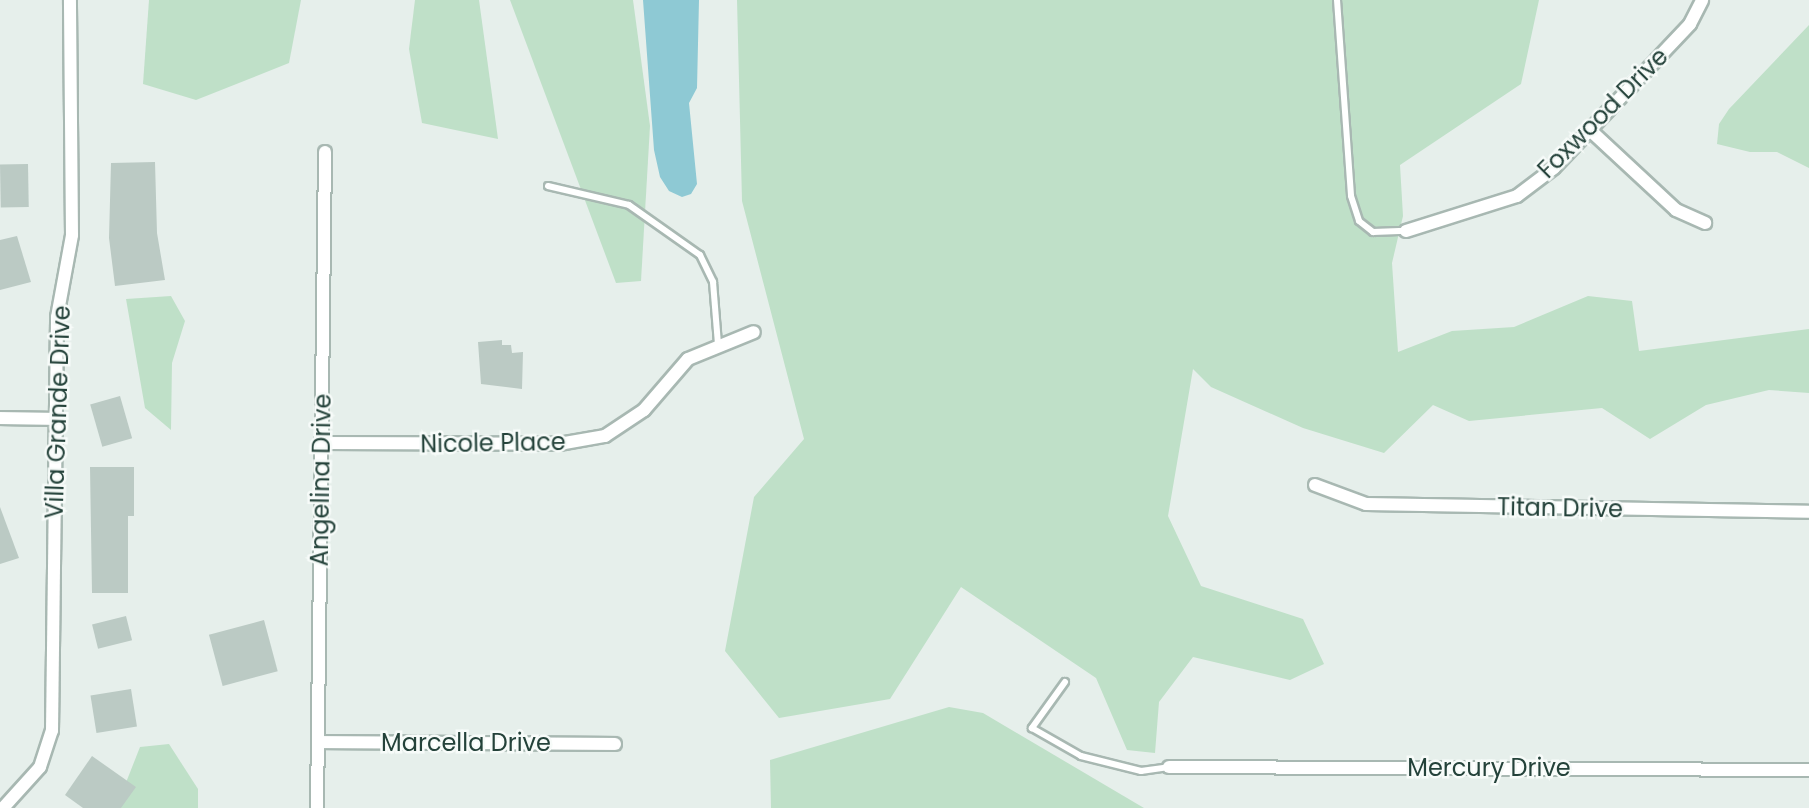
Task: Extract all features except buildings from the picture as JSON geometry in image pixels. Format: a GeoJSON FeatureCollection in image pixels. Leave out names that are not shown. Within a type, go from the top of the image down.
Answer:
{"type":"FeatureCollection","features":[{"type":"Feature","properties":{"kind":"street","name":"Villa Grande Drive"},"geometry":{"type":"LineString","coordinates":[[3,808],[40,767],[52,731],[57,317],[72,235],[70,0]]}},
{"type":"Feature","properties":{"kind":"street","name":"Foxwood Drive"},"geometry":{"type":"LineString","coordinates":[[1406,230],[1517,196],[1591,131],[1690,23],[1702,0]]}},
{"type":"Feature","properties":{"kind":"street"},"geometry":{"type":"LineString","coordinates":[[1591,131],[1676,210],[1705,223]]}},
{"type":"Feature","properties":{"kind":"street","name":"Angelina Drive"},"geometry":{"type":"LineString","coordinates":[[317,808],[325,152]]}},
{"type":"Feature","properties":{"kind":"street","name":"Nicole Place"},"geometry":{"type":"LineString","coordinates":[[321,443],[559,444],[605,436],[644,410],[688,359],[718,344],[754,332]]}},
{"type":"Feature","properties":{"kind":"street"},"geometry":{"type":"LineString","coordinates":[[0,418],[55,419]]}},
{"type":"Feature","properties":{"kind":"street","name":"Titan Drive"},"geometry":{"type":"LineString","coordinates":[[1315,485],[1366,504],[1809,512]]}},
{"type":"Feature","properties":{"kind":"street","name":"Marcella Drive"},"geometry":{"type":"LineString","coordinates":[[318,742],[615,744]]}},
{"type":"Feature","properties":{"kind":"street","name":"Mercury Drive"},"geometry":{"type":"LineString","coordinates":[[1169,767],[1809,770]]}},
{"type":"Feature","properties":{"kind":"lane"},"geometry":{"type":"LineString","coordinates":[[1337,0],[1351,196],[1359,221],[1373,232],[1406,230]]}},
{"type":"Feature","properties":{"kind":"lane"},"geometry":{"type":"LineString","coordinates":[[548,186],[629,205],[700,255],[713,282],[718,344]]}},
{"type":"Feature","properties":{"kind":"lane"},"geometry":{"type":"LineString","coordinates":[[1065,682],[1032,728],[1081,756],[1141,771],[1169,767]]}},
{"type":"Feature","properties":{"kind":"green space"},"geometry":{"type":"Polygon","coordinates":[[[149,0],[301,0],[289,63],[196,100],[143,84],[149,0]]]}},
{"type":"Feature","properties":{"kind":"green space"},"geometry":{"type":"Polygon","coordinates":[[[415,0],[479,0],[498,139],[422,123],[409,49],[415,0]]]}},
{"type":"Feature","properties":{"kind":"green space"},"geometry":{"type":"Polygon","coordinates":[[[510,0],[633,0],[650,126],[641,281],[616,283],[510,0]]]}},
{"type":"Feature","properties":{"kind":"green space"},"geometry":{"type":"Polygon","coordinates":[[[737,0],[1539,0],[1521,84],[1400,165],[1403,216],[1392,263],[1398,352],[1452,331],[1514,327],[1588,296],[1632,301],[1639,351],[1809,329],[1809,393],[1769,390],[1706,405],[1650,439],[1602,408],[1469,421],[1433,405],[1384,453],[1303,428],[1211,387],[1193,369],[1168,516],[1201,586],[1303,619],[1324,664],[1290,680],[1193,657],[1159,702],[1155,753],[1127,750],[1096,678],[961,587],[890,699],[779,718],[725,651],[754,497],[804,439],[742,201],[737,0]]]}},
{"type":"Feature","properties":{"kind":"green space"},"geometry":{"type":"Polygon","coordinates":[[[1809,25],[1809,168],[1777,152],[1750,152],[1717,144],[1719,124],[1729,109],[1809,25]]]}},
{"type":"Feature","properties":{"kind":"green space"},"geometry":{"type":"Polygon","coordinates":[[[171,296],[185,321],[172,363],[171,430],[145,408],[126,299],[171,296]]]}},
{"type":"Feature","properties":{"kind":"green space"},"geometry":{"type":"Polygon","coordinates":[[[949,707],[983,713],[1144,808],[771,808],[770,760],[949,707]]]}},
{"type":"Feature","properties":{"kind":"green space"},"geometry":{"type":"Polygon","coordinates":[[[169,744],[198,789],[198,808],[116,808],[140,747],[169,744]]]}},
{"type":"Feature","properties":{"kind":"water"},"geometry":{"type":"Polygon","coordinates":[[[643,0],[699,0],[697,88],[689,103],[697,184],[691,194],[682,197],[669,191],[660,177],[654,150],[643,0]]]}}]}
